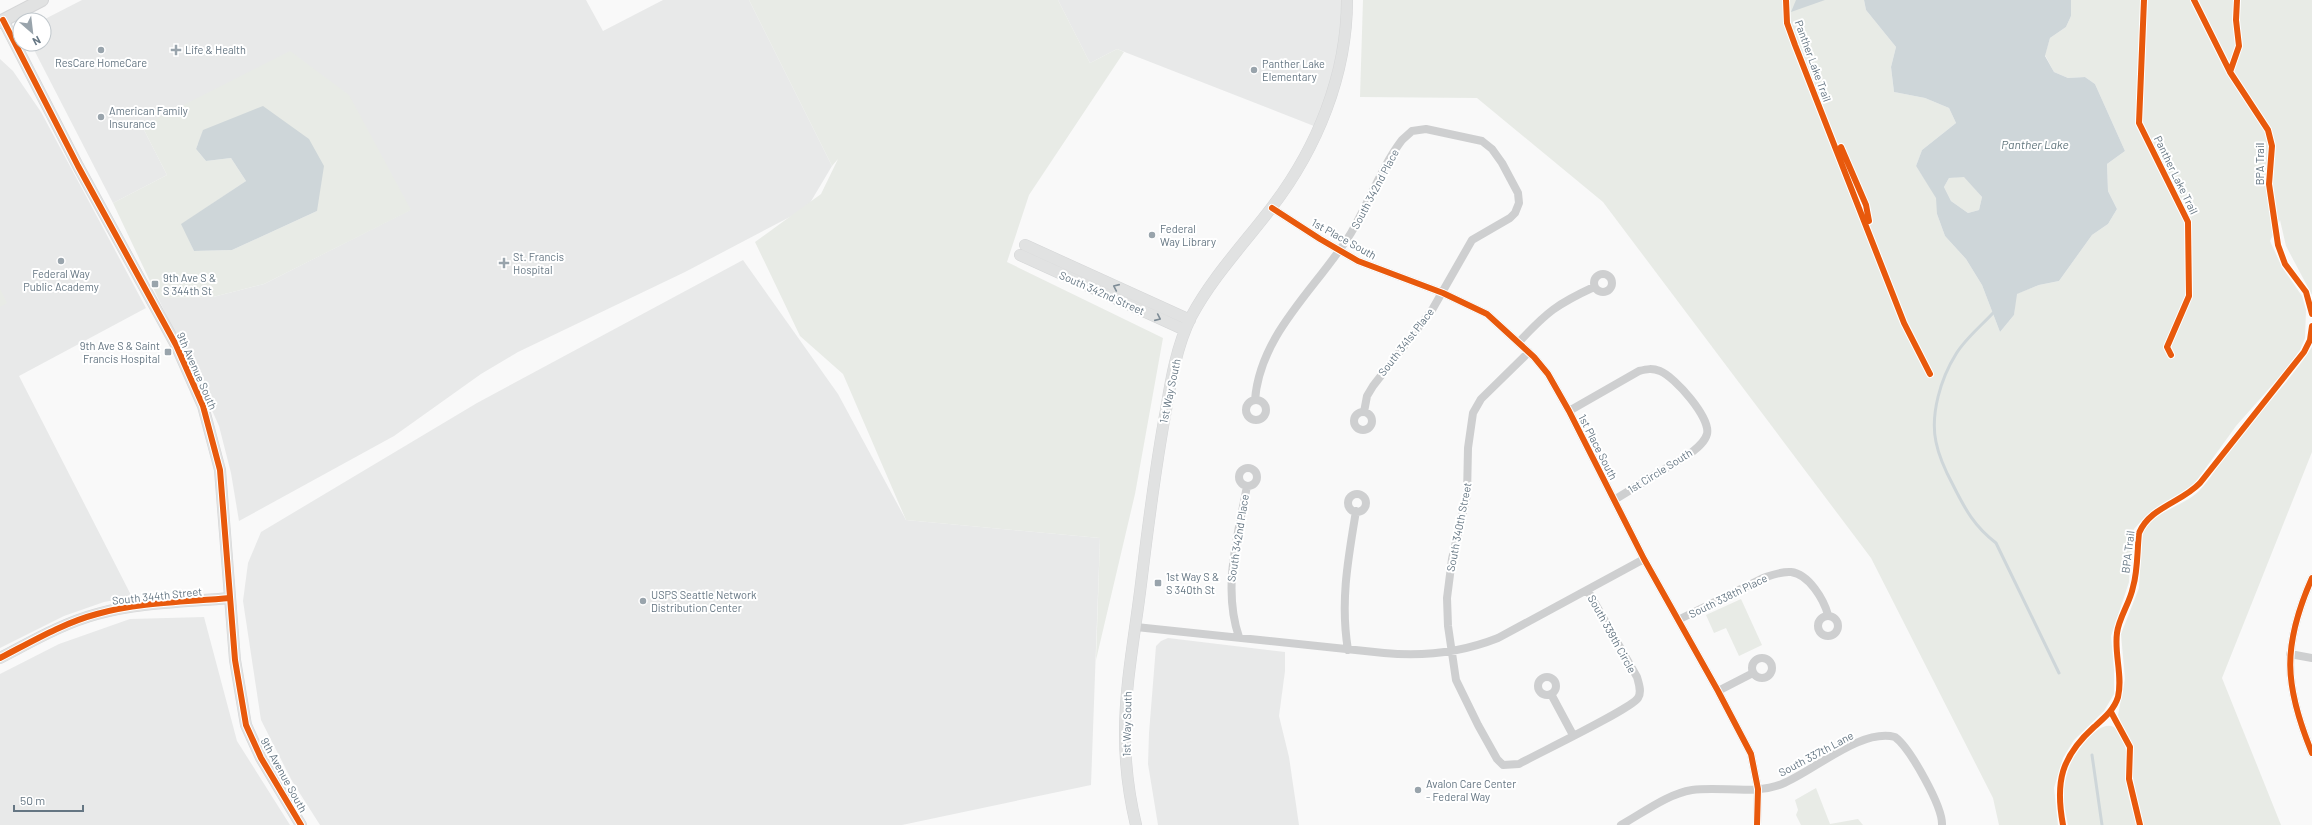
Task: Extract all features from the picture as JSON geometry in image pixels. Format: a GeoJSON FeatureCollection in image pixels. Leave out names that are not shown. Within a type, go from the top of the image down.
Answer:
{"type":"FeatureCollection","features":[{"type":"Feature","properties":{"kind":"main road"},"geometry":{"type":"LineString","coordinates":[[2,21],[42,0]]}},
{"type":"Feature","properties":{"kind":"street","name":"1st Way South"},"geometry":{"type":"LineString","coordinates":[[1136,825],[1128,771],[1125,735],[1126,702],[1154,476],[1169,394],[1185,330],[1214,278],[1272,208],[1308,151],[1330,101],[1343,52],[1347,0]]}},
{"type":"Feature","properties":{"kind":"street","name":"9th Avenue South"},"geometry":{"type":"LineString","coordinates":[[2,21],[78,166],[181,356],[203,406],[220,470],[235,660],[246,725],[261,758],[301,825]]}},
{"type":"Feature","properties":{"kind":"street","name":"South 342nd Place"},"geometry":{"type":"LineString","coordinates":[[1255,400],[1256,387],[1264,364],[1282,327],[1350,234],[1396,148],[1406,136],[1415,130],[1426,129],[1466,136]]}},
{"type":"Feature","properties":{"kind":"street","name":"South 341st Place"},"geometry":{"type":"LineString","coordinates":[[1364,412],[1367,396],[1382,373],[1443,293],[1472,240],[1510,218],[1515,214],[1519,204],[1518,193],[1513,181],[1492,149],[1482,141],[1466,136]]}},
{"type":"Feature","properties":{"kind":"street","name":"1st Place South"},"geometry":{"type":"LineString","coordinates":[[1272,208],[1339,250],[1376,268],[1443,293],[1487,314],[1519,342],[1548,374],[1569,411],[1644,560],[1718,690],[1751,754],[1758,789],[1757,825]]}},
{"type":"Feature","properties":{"kind":"street","name":"South 342nd Street"},"geometry":{"type":"LineString","coordinates":[[1025,245],[1190,320]]}},
{"type":"Feature","properties":{"kind":"street","name":"South 342nd Street"},"geometry":{"type":"LineString","coordinates":[[1020,255],[1185,330]]}},
{"type":"Feature","properties":{"kind":"street"},"geometry":{"type":"LineString","coordinates":[[1519,342],[1550,310],[1594,287]]}},
{"type":"Feature","properties":{"kind":"street","name":"South 340th Street"},"geometry":{"type":"LineString","coordinates":[[1452,652],[1447,598],[1452,559],[1467,495],[1471,420],[1481,399],[1529,352]]}},
{"type":"Feature","properties":{"kind":"street","name":"1st Circle South"},"geometry":{"type":"LineString","coordinates":[[1569,411],[1639,371],[1651,368],[1662,371],[1671,378],[1700,411],[1707,425],[1707,435],[1701,445],[1691,453],[1614,500]]}},
{"type":"Feature","properties":{"kind":"street","name":"South 342nd Place"},"geometry":{"type":"LineString","coordinates":[[1239,637],[1232,612],[1232,572],[1247,486]]}},
{"type":"Feature","properties":{"kind":"street"},"geometry":{"type":"LineString","coordinates":[[1348,650],[1344,625],[1344,601],[1356,512]]}},
{"type":"Feature","properties":{"kind":"street"},"geometry":{"type":"LineString","coordinates":[[1136,627],[1418,656],[1452,652],[1498,638],[1644,560]]}},
{"type":"Feature","properties":{"kind":"street","name":"South 338th Place"},"geometry":{"type":"LineString","coordinates":[[1678,620],[1763,578],[1778,573],[1792,572],[1803,577],[1812,586],[1828,615]]}},
{"type":"Feature","properties":{"kind":"street"},"geometry":{"type":"LineString","coordinates":[[2312,578],[2295,625],[2290,654],[2293,701],[2312,753]]}},
{"type":"Feature","properties":{"kind":"street","name":"South 339th Circle"},"geometry":{"type":"LineString","coordinates":[[1452,652],[1456,680],[1497,759],[1502,765],[1519,764],[1621,710],[1637,700],[1640,694],[1637,677],[1588,590]]}},
{"type":"Feature","properties":{"kind":"street","name":"South 344th Street"},"geometry":{"type":"LineString","coordinates":[[0,658],[60,628],[98,614],[125,608],[230,598]]}},
{"type":"Feature","properties":{"kind":"street"},"geometry":{"type":"LineString","coordinates":[[2290,654],[2312,658]]}},
{"type":"Feature","properties":{"kind":"street"},"geometry":{"type":"LineString","coordinates":[[1718,690],[1753,672]]}},
{"type":"Feature","properties":{"kind":"street"},"geometry":{"type":"LineString","coordinates":[[1551,694],[1573,735]]}},
{"type":"Feature","properties":{"kind":"street","name":"South 337th Lane"},"geometry":{"type":"LineString","coordinates":[[1621,825],[1684,792],[1706,789],[1758,789],[1787,782],[1870,737],[1884,735],[1895,737],[1907,752],[1939,806],[1942,825]]}},
{"type":"Feature","properties":{"kind":"shaded area","name":"St. Francis Hospital"},"geometry":{"type":"Polygon","coordinates":[[[82,0],[586,0],[603,31],[663,0],[749,0],[832,166],[807,208],[685,272],[518,352],[481,374],[394,436],[239,521],[231,473],[219,426],[198,379],[158,298],[213,297],[264,284],[410,210],[142,126],[167,175],[113,203],[35,52],[52,52],[52,15],[82,0]]]}},
{"type":"Feature","properties":{"kind":"shaded area"},"geometry":{"type":"Polygon","coordinates":[[[749,0],[1058,0],[1090,63],[1117,49],[1124,52],[1029,195],[1007,262],[1163,338],[1135,494],[1096,660],[1100,538],[906,520],[843,374],[800,336],[755,242],[821,194],[838,159],[832,166],[749,0]]]}},
{"type":"Feature","properties":{"kind":"shaded area","name":"Panther Lake Elementary"},"geometry":{"type":"Polygon","coordinates":[[[1058,0],[1347,0],[1347,9],[1319,128],[1117,49],[1090,63],[1058,0]]]}},
{"type":"Feature","properties":{"kind":"shaded area"},"geometry":{"type":"Polygon","coordinates":[[[1363,0],[1864,0],[1866,10],[1896,47],[1891,67],[1894,92],[1925,98],[1949,108],[1956,123],[1922,150],[1916,166],[1937,198],[1937,214],[1945,236],[1966,259],[1982,285],[2000,332],[2014,315],[2016,294],[2039,285],[2059,281],[2092,235],[2108,224],[2117,209],[2108,191],[2107,164],[2125,151],[2095,84],[2085,77],[2068,78],[2054,72],[2045,55],[2050,38],[2066,27],[2071,16],[2071,0],[2312,0],[2312,295],[2286,246],[2280,220],[2270,241],[2282,267],[2302,296],[2306,310],[2305,338],[2300,350],[2289,366],[2236,426],[2192,487],[2145,517],[2134,529],[2131,539],[2129,582],[2111,636],[2114,670],[2114,694],[2104,711],[2074,740],[2063,758],[2054,788],[2058,825],[1999,825],[1993,798],[1871,558],[1603,202],[1477,98],[1360,97],[1363,0]]]}},
{"type":"Feature","properties":{"kind":"shaded area"},"geometry":{"type":"Polygon","coordinates":[[[290,51],[349,95],[411,210],[264,284],[213,297],[158,298],[113,203],[167,175],[142,126],[290,51]],[[203,130],[196,149],[206,161],[231,158],[246,181],[182,224],[194,251],[232,250],[317,211],[203,130]]]}},
{"type":"Feature","properties":{"kind":"shaded area"},"geometry":{"type":"Polygon","coordinates":[[[0,59],[13,71],[41,112],[146,308],[19,376],[132,597],[104,602],[64,616],[0,648],[0,59]]]}},
{"type":"Feature","properties":{"kind":"shaded area"},"geometry":{"type":"Polygon","coordinates":[[[1964,176],[1982,197],[1979,210],[1968,213],[1951,201],[1944,187],[1949,178],[1964,176]]]}},
{"type":"Feature","properties":{"kind":"shaded area","name":"USPS Seattle Network Distribution Center"},"geometry":{"type":"Polygon","coordinates":[[[743,260],[838,394],[906,520],[1100,538],[1091,785],[902,825],[320,825],[292,781],[261,720],[243,601],[248,563],[261,532],[477,403],[743,260]]]}},
{"type":"Feature","properties":{"kind":"shaded area"},"geometry":{"type":"Polygon","coordinates":[[[0,289],[7,303],[0,307],[0,289]]]}},
{"type":"Feature","properties":{"kind":"shaded area"},"geometry":{"type":"Polygon","coordinates":[[[2312,347],[2312,452],[2222,678],[2281,825],[2068,825],[2064,794],[2069,768],[2078,751],[2091,735],[2098,729],[2106,726],[2113,727],[2119,732],[2125,744],[2127,788],[2134,815],[2138,806],[2133,777],[2133,753],[2118,715],[2125,679],[2121,634],[2139,588],[2142,535],[2153,520],[2192,497],[2199,491],[2239,436],[2282,387],[2312,347]]]}},
{"type":"Feature","properties":{"kind":"shaded area"},"geometry":{"type":"Polygon","coordinates":[[[1741,599],[1762,645],[1739,656],[1726,628],[1714,633],[1706,615],[1741,599]]]}},
{"type":"Feature","properties":{"kind":"shaded area"},"geometry":{"type":"Polygon","coordinates":[[[204,617],[237,741],[290,825],[0,825],[0,674],[59,644],[130,619],[204,617]]]}},
{"type":"Feature","properties":{"kind":"shaded area"},"geometry":{"type":"Polygon","coordinates":[[[1168,638],[1285,652],[1285,671],[1279,716],[1289,757],[1299,825],[1158,825],[1148,764],[1149,733],[1156,646],[1161,641],[1168,638]]]}},
{"type":"Feature","properties":{"kind":"shaded area"},"geometry":{"type":"Polygon","coordinates":[[[1816,788],[1830,824],[1858,819],[1863,825],[1801,825],[1796,815],[1798,810],[1795,800],[1816,788]]]}},
{"type":"Feature","properties":{"kind":"water"},"geometry":{"type":"Polygon","coordinates":[[[1796,0],[1825,0],[1791,12],[1796,0]]]}},
{"type":"Feature","properties":{"kind":"water","name":"Panther Lake"},"geometry":{"type":"Polygon","coordinates":[[[1864,0],[2071,0],[2071,16],[2066,27],[2050,38],[2045,56],[2054,72],[2068,78],[2085,77],[2095,84],[2125,151],[2107,164],[2108,191],[2117,209],[2108,224],[2092,235],[2059,281],[2039,285],[2017,294],[2014,315],[2000,332],[1982,285],[1966,259],[1945,236],[1937,214],[1936,198],[1916,166],[1922,150],[1956,123],[1949,108],[1925,98],[1894,92],[1891,67],[1896,47],[1866,10],[1864,0]],[[1964,177],[1949,178],[1944,187],[1951,201],[1968,213],[1979,210],[1982,197],[1964,177]]]}},
{"type":"Feature","properties":{"kind":"water"},"geometry":{"type":"Polygon","coordinates":[[[263,106],[309,139],[324,166],[317,211],[232,250],[194,251],[181,224],[246,181],[231,158],[206,161],[196,149],[203,130],[263,106]]]}},
{"type":"Feature","properties":{"kind":"waterway"},"geometry":{"type":"LineString","coordinates":[[1993,313],[1960,348],[1941,385],[1934,420],[1936,442],[1945,470],[1957,494],[1976,524],[1996,543],[2059,673]]}},
{"type":"Feature","properties":{"kind":"waterway"},"geometry":{"type":"LineString","coordinates":[[2092,755],[2102,825]]}},
{"type":"Feature","properties":{"kind":"cycle path","name":"Panther Lake Trail"},"geometry":{"type":"LineString","coordinates":[[1786,0],[1787,23],[1795,45],[1904,323],[1930,374]]}},
{"type":"Feature","properties":{"kind":"cycle path","name":"Panther Lake Trail"},"geometry":{"type":"LineString","coordinates":[[2144,0],[2139,123],[2188,222],[2189,296],[2167,347],[2171,355]]}},
{"type":"Feature","properties":{"kind":"cycle path","name":"BPA Trail"},"geometry":{"type":"LineString","coordinates":[[2194,0],[2230,72],[2268,130],[2272,146],[2269,184],[2278,245],[2285,264],[2306,292],[2312,314]]}},
{"type":"Feature","properties":{"kind":"cycle path"},"geometry":{"type":"LineString","coordinates":[[2230,72],[2239,46],[2236,20],[2237,0]]}},
{"type":"Feature","properties":{"kind":"cycle path"},"geometry":{"type":"LineString","coordinates":[[3,20],[78,166],[176,345],[203,406],[220,470],[235,660],[246,725],[261,758],[301,825]]}},
{"type":"Feature","properties":{"kind":"cycle path"},"geometry":{"type":"LineString","coordinates":[[1841,147],[1866,205],[1869,221]]}},
{"type":"Feature","properties":{"kind":"cycle path"},"geometry":{"type":"LineString","coordinates":[[1272,208],[1320,239],[1358,261],[1443,293],[1487,314],[1534,357],[1548,374],[1569,411],[1644,559],[1718,691],[1751,754],[1758,789],[1757,825]]}},
{"type":"Feature","properties":{"kind":"cycle path","name":"BPA Trail"},"geometry":{"type":"LineString","coordinates":[[2063,825],[2060,796],[2063,771],[2074,749],[2111,710],[2118,697],[2120,681],[2116,641],[2117,633],[2135,581],[2139,533],[2150,517],[2184,496],[2200,483],[2304,352],[2310,340],[2312,326]]}},
{"type":"Feature","properties":{"kind":"cycle path"},"geometry":{"type":"LineString","coordinates":[[2312,578],[2295,624],[2291,645],[2290,666],[2296,707],[2312,753]]}},
{"type":"Feature","properties":{"kind":"cycle path"},"geometry":{"type":"LineString","coordinates":[[0,658],[35,639],[72,622],[97,614],[129,607],[230,598]]}},
{"type":"Feature","properties":{"kind":"cycle path"},"geometry":{"type":"LineString","coordinates":[[2111,712],[2130,747],[2129,779],[2140,825]]}},
{"type":"Feature","properties":{"kind":"place","name":"ResCare HomeCare"},"geometry":{"type":"Point","coordinates":[101,50]}},
{"type":"Feature","properties":{"kind":"place","name":"Life & Health"},"geometry":{"type":"Point","coordinates":[176,50]}},
{"type":"Feature","properties":{"kind":"place","name":"Panther Lake Elementary"},"geometry":{"type":"Point","coordinates":[1254,70]}},
{"type":"Feature","properties":{"kind":"place","name":"American Family Insurance"},"geometry":{"type":"Point","coordinates":[101,117]}},
{"type":"Feature","properties":{"kind":"place","name":"Federal Way Library"},"geometry":{"type":"Point","coordinates":[1152,235]}},
{"type":"Feature","properties":{"kind":"place","name":"Federal Way Public Academy"},"geometry":{"type":"Point","coordinates":[61,261]}},
{"type":"Feature","properties":{"kind":"place","name":"St. Francis Hospital"},"geometry":{"type":"Point","coordinates":[504,263]}},
{"type":"Feature","properties":{"kind":"place","name":"9th Ave S & S 344th St"},"geometry":{"type":"Point","coordinates":[155,284]}},
{"type":"Feature","properties":{"kind":"place","name":"9th Ave S & Saint Francis Hospital"},"geometry":{"type":"Point","coordinates":[168,352]}},
{"type":"Feature","properties":{"kind":"place","name":"1st Way S & S 340th St"},"geometry":{"type":"Point","coordinates":[1158,583]}},
{"type":"Feature","properties":{"kind":"place","name":"USPS Seattle Network Distribution Center"},"geometry":{"type":"Point","coordinates":[643,601]}},
{"type":"Feature","properties":{"kind":"place","name":"Avalon Care Center - Federal Way"},"geometry":{"type":"Point","coordinates":[1418,790]}}]}
